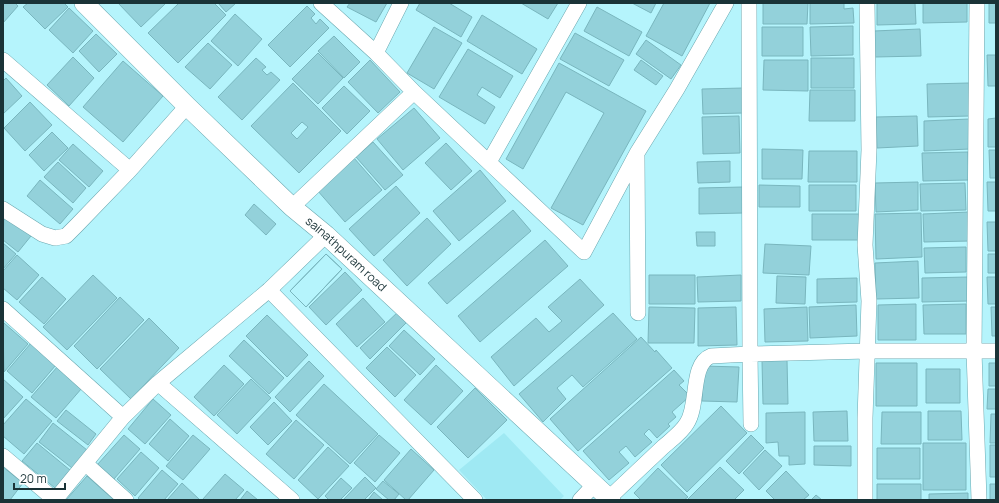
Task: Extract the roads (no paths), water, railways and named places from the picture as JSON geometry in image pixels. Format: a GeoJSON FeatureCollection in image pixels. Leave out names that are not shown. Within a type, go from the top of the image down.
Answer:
{"type":"FeatureCollection","features":[{"type":"Feature","properties":{"kind":"street","name":"sainathpuram road"},"geometry":{"type":"LineString","coordinates":[[84,3],[187,106],[292,207],[326,235],[610,499]]}},
{"type":"Feature","properties":{"kind":"street"},"geometry":{"type":"LineString","coordinates":[[321,3],[376,53],[414,92],[584,252],[637,153],[677,89],[726,3]]}},
{"type":"Feature","properties":{"kind":"street"},"geometry":{"type":"LineString","coordinates":[[376,53],[400,3]]}},
{"type":"Feature","properties":{"kind":"street"},"geometry":{"type":"LineString","coordinates":[[489,162],[579,3]]}},
{"type":"Feature","properties":{"kind":"street"},"geometry":{"type":"LineString","coordinates":[[749,3],[751,424]]}},
{"type":"Feature","properties":{"kind":"street"},"geometry":{"type":"LineString","coordinates":[[865,500],[865,418],[869,301],[865,245],[869,150],[867,3]]}},
{"type":"Feature","properties":{"kind":"street"},"geometry":{"type":"LineString","coordinates":[[977,3],[974,351],[980,500]]}},
{"type":"Feature","properties":{"kind":"street"},"geometry":{"type":"LineString","coordinates":[[3,60],[130,170]]}},
{"type":"Feature","properties":{"kind":"street"},"geometry":{"type":"LineString","coordinates":[[292,207],[414,92]]}},
{"type":"Feature","properties":{"kind":"street"},"geometry":{"type":"LineString","coordinates":[[3,208],[42,234],[55,238],[66,236],[130,170],[187,106]]}},
{"type":"Feature","properties":{"kind":"street"},"geometry":{"type":"LineString","coordinates":[[637,153],[638,312]]}},
{"type":"Feature","properties":{"kind":"street"},"geometry":{"type":"LineString","coordinates":[[3,456],[55,500],[123,417],[158,383],[270,290],[326,235]]}},
{"type":"Feature","properties":{"kind":"street"},"geometry":{"type":"LineString","coordinates":[[270,290],[475,500]]}},
{"type":"Feature","properties":{"kind":"street"},"geometry":{"type":"LineString","coordinates":[[3,309],[123,417]]}},
{"type":"Feature","properties":{"kind":"street"},"geometry":{"type":"LineString","coordinates":[[610,499],[687,424],[694,406],[697,377],[701,364],[705,358],[710,356],[868,351],[996,351]]}},
{"type":"Feature","properties":{"kind":"street"},"geometry":{"type":"LineString","coordinates":[[158,383],[292,500]]}},
{"type":"Feature","properties":{"kind":"street"},"geometry":{"type":"LineString","coordinates":[[86,464],[126,500]]}},
{"type":"Feature","properties":{"kind":"street"},"geometry":{"type":"LineString","coordinates":[[580,500],[594,485]]}}]}
